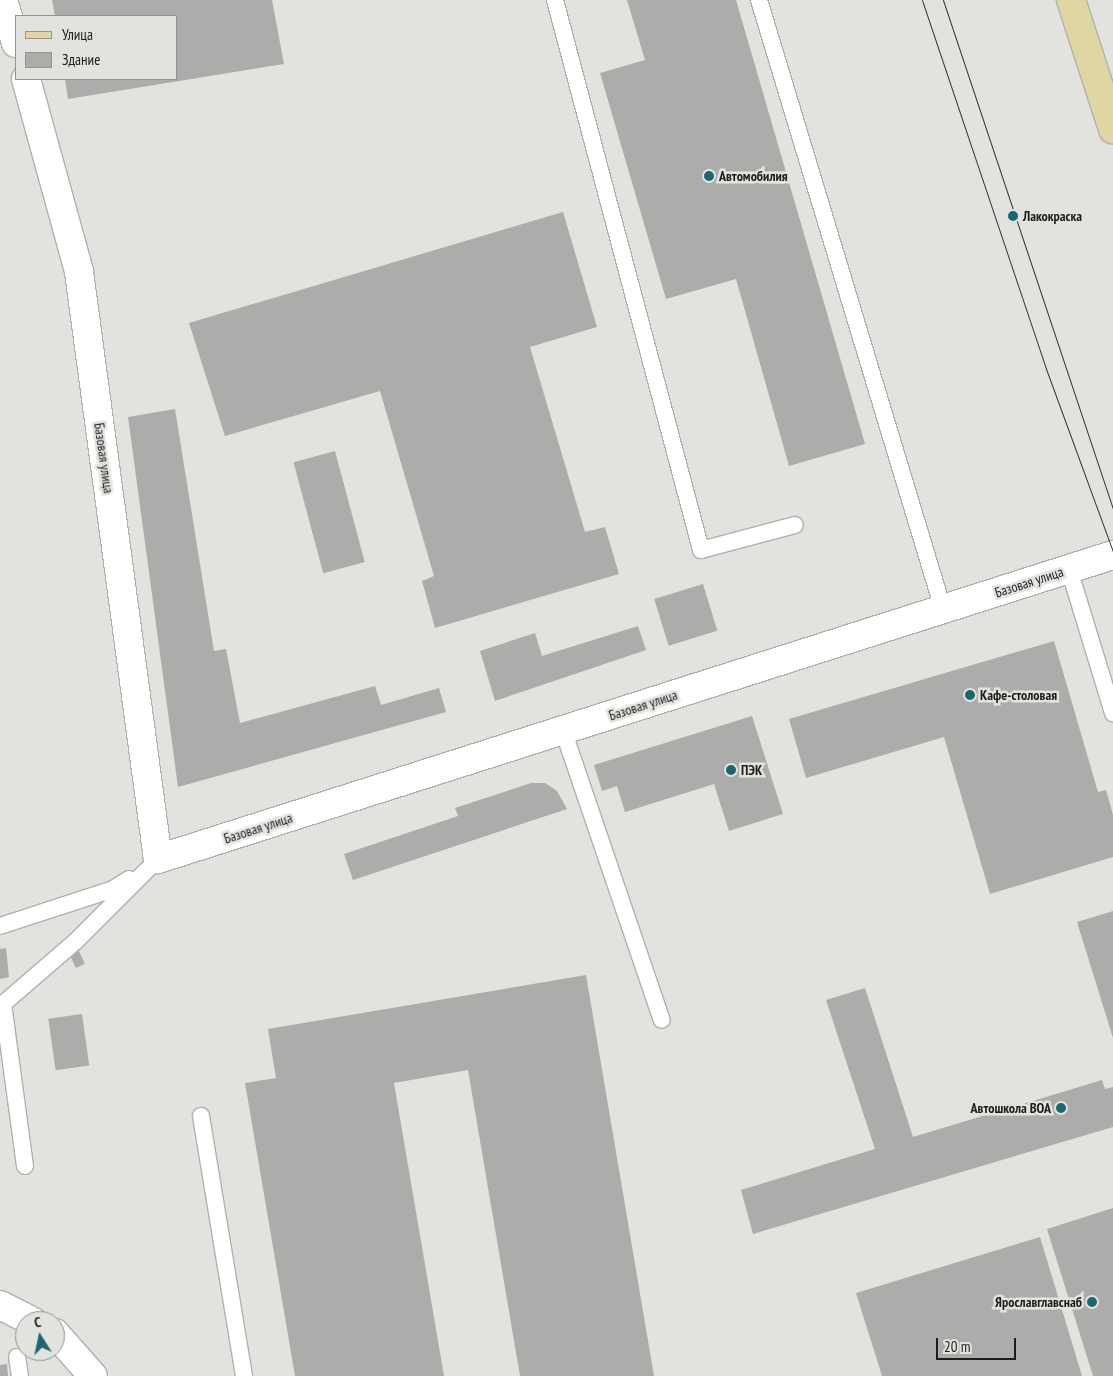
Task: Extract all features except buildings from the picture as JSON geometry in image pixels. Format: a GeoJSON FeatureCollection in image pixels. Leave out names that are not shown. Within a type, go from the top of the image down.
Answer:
{"type":"FeatureCollection","features":[{"type":"Feature","properties":{"kind":"main road"},"geometry":{"type":"LineString","coordinates":[[1071,0],[1113,129]]}},
{"type":"Feature","properties":{"kind":"street"},"geometry":{"type":"LineString","coordinates":[[3,0],[15,40]]}},
{"type":"Feature","properties":{"kind":"street","name":"Базовая улица"},"geometry":{"type":"LineString","coordinates":[[26,80],[79,272],[158,859],[1113,555]]}},
{"type":"Feature","properties":{"kind":"street"},"geometry":{"type":"LineString","coordinates":[[0,1305],[15,1312]]}},
{"type":"Feature","properties":{"kind":"street"},"geometry":{"type":"LineString","coordinates":[[65,1345],[93,1376]]}},
{"type":"Feature","properties":{"kind":"lane"},"geometry":{"type":"LineString","coordinates":[[555,0],[701,550],[795,525]]}},
{"type":"Feature","properties":{"kind":"lane"},"geometry":{"type":"LineString","coordinates":[[759,0],[943,609]]}},
{"type":"Feature","properties":{"kind":"lane"},"geometry":{"type":"LineString","coordinates":[[1069,569],[1113,713]]}},
{"type":"Feature","properties":{"kind":"lane"},"geometry":{"type":"LineString","coordinates":[[563,730],[662,1020]]}},
{"type":"Feature","properties":{"kind":"lane"},"geometry":{"type":"LineString","coordinates":[[0,926],[113,889],[158,859]]}},
{"type":"Feature","properties":{"kind":"lane"},"geometry":{"type":"LineString","coordinates":[[25,1166],[3,1004],[76,941],[158,859]]}},
{"type":"Feature","properties":{"kind":"lane"},"geometry":{"type":"LineString","coordinates":[[201,1116],[244,1376]]}},
{"type":"Feature","properties":{"kind":"lane"},"geometry":{"type":"LineString","coordinates":[[18,1361],[20,1376]]}},
{"type":"Feature","properties":{"kind":"tram line"},"geometry":{"type":"LineString","coordinates":[[922,0],[1045,366],[1113,552]]}},
{"type":"Feature","properties":{"kind":"tram line"},"geometry":{"type":"LineString","coordinates":[[943,0],[1113,509]]}},
{"type":"Feature","properties":{"kind":"place","name":"Автомобилия"},"geometry":{"type":"Point","coordinates":[709,176]}},
{"type":"Feature","properties":{"kind":"place","name":"Лакокраска"},"geometry":{"type":"Point","coordinates":[1013,216]}},
{"type":"Feature","properties":{"kind":"place","name":"Кафе-столовая"},"geometry":{"type":"Point","coordinates":[970,695]}},
{"type":"Feature","properties":{"kind":"place","name":"ПЭК"},"geometry":{"type":"Point","coordinates":[731,770]}},
{"type":"Feature","properties":{"kind":"place","name":"Автошкола ВОА"},"geometry":{"type":"Point","coordinates":[1061,1108]}},
{"type":"Feature","properties":{"kind":"place","name":"Ярославглавснаб"},"geometry":{"type":"Point","coordinates":[1092,1302]}}]}
